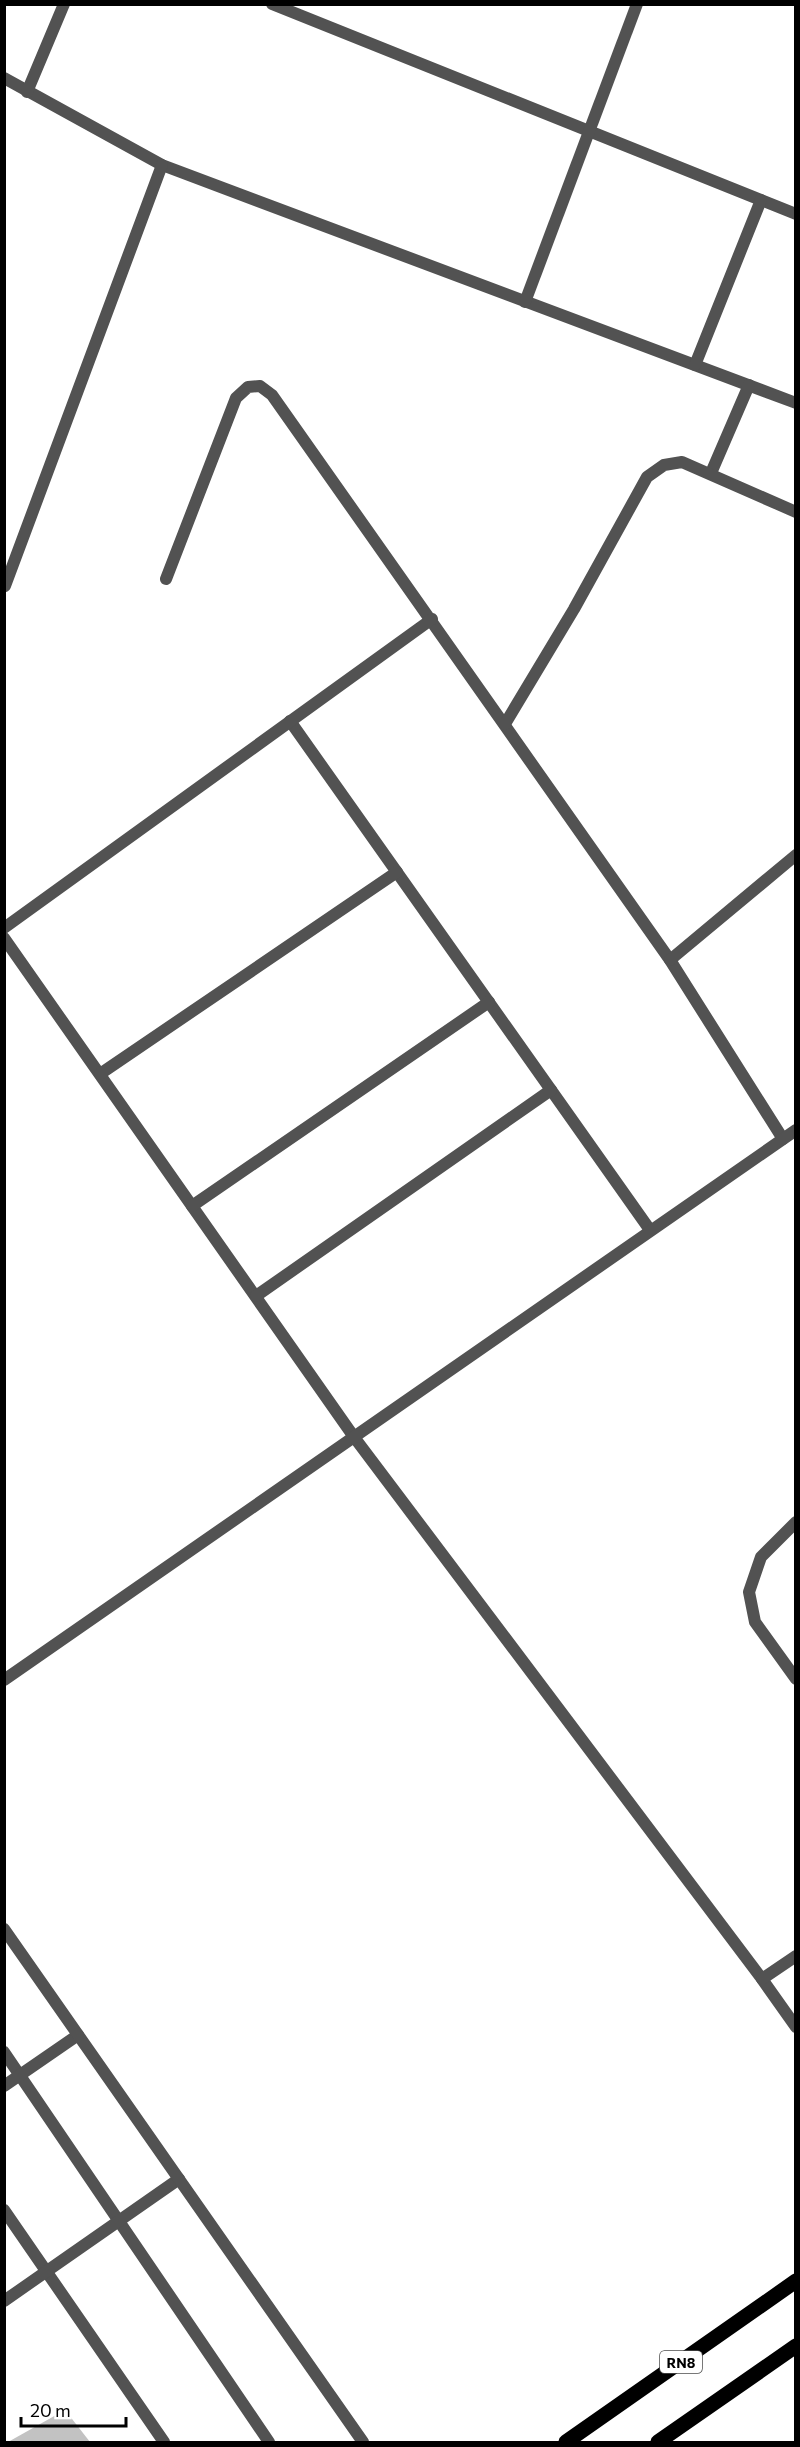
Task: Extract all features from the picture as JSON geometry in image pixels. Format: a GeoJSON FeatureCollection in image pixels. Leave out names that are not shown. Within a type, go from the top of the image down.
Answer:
{"type":"FeatureCollection","features":[{"type":"Feature","properties":{"kind":"main road","name":"RN8"},"geometry":{"type":"LineString","coordinates":[[566,2442],[795,2281]]}},
{"type":"Feature","properties":{"kind":"main road"},"geometry":{"type":"LineString","coordinates":[[658,2442],[795,2346]]}},
{"type":"Feature","properties":{"kind":"street"},"geometry":{"type":"LineString","coordinates":[[27,92],[64,4]]}},
{"type":"Feature","properties":{"kind":"street"},"geometry":{"type":"LineString","coordinates":[[272,4],[795,214]]}},
{"type":"Feature","properties":{"kind":"street"},"geometry":{"type":"LineString","coordinates":[[525,302],[637,4]]}},
{"type":"Feature","properties":{"kind":"street"},"geometry":{"type":"LineString","coordinates":[[4,78],[162,165],[795,403]]}},
{"type":"Feature","properties":{"kind":"street"},"geometry":{"type":"LineString","coordinates":[[5,586],[162,165]]}},
{"type":"Feature","properties":{"kind":"street"},"geometry":{"type":"LineString","coordinates":[[695,365],[761,200]]}},
{"type":"Feature","properties":{"kind":"street"},"geometry":{"type":"LineString","coordinates":[[711,473],[749,385]]}},
{"type":"Feature","properties":{"kind":"street"},"geometry":{"type":"LineString","coordinates":[[166,579],[236,398],[248,387],[260,386],[272,395],[432,619],[670,960],[783,1138]]}},
{"type":"Feature","properties":{"kind":"street"},"geometry":{"type":"LineString","coordinates":[[505,724],[574,609],[647,477],[664,465],[682,462],[795,512]]}},
{"type":"Feature","properties":{"kind":"street"},"geometry":{"type":"LineString","coordinates":[[4,928],[432,619]]}},
{"type":"Feature","properties":{"kind":"street"},"geometry":{"type":"LineString","coordinates":[[290,721],[651,1230]]}},
{"type":"Feature","properties":{"kind":"street"},"geometry":{"type":"LineString","coordinates":[[670,960],[795,855]]}},
{"type":"Feature","properties":{"kind":"street"},"geometry":{"type":"LineString","coordinates":[[100,1074],[397,872]]}},
{"type":"Feature","properties":{"kind":"street"},"geometry":{"type":"LineString","coordinates":[[4,938],[354,1437],[762,1979],[795,2027]]}},
{"type":"Feature","properties":{"kind":"street"},"geometry":{"type":"LineString","coordinates":[[192,1206],[489,1002]]}},
{"type":"Feature","properties":{"kind":"street"},"geometry":{"type":"LineString","coordinates":[[255,1296],[551,1090]]}},
{"type":"Feature","properties":{"kind":"street"},"geometry":{"type":"LineString","coordinates":[[4,1680],[795,1130]]}},
{"type":"Feature","properties":{"kind":"street"},"geometry":{"type":"LineString","coordinates":[[795,1522],[761,1557],[749,1592],[754,1622],[795,1679]]}},
{"type":"Feature","properties":{"kind":"street"},"geometry":{"type":"LineString","coordinates":[[4,1929],[363,2442]]}},
{"type":"Feature","properties":{"kind":"street"},"geometry":{"type":"LineString","coordinates":[[762,1979],[795,1956]]}},
{"type":"Feature","properties":{"kind":"street"},"geometry":{"type":"LineString","coordinates":[[4,2086],[78,2035]]}},
{"type":"Feature","properties":{"kind":"street"},"geometry":{"type":"LineString","coordinates":[[4,2052],[269,2442]]}},
{"type":"Feature","properties":{"kind":"street"},"geometry":{"type":"LineString","coordinates":[[4,2301],[180,2179]]}},
{"type":"Feature","properties":{"kind":"street"},"geometry":{"type":"LineString","coordinates":[[4,2211],[164,2442]]}},
{"type":"Feature","properties":{"kind":"building"},"geometry":{"type":"Polygon","coordinates":[[[65,2410],[90,2442],[8,2442],[65,2410]]]}}]}
